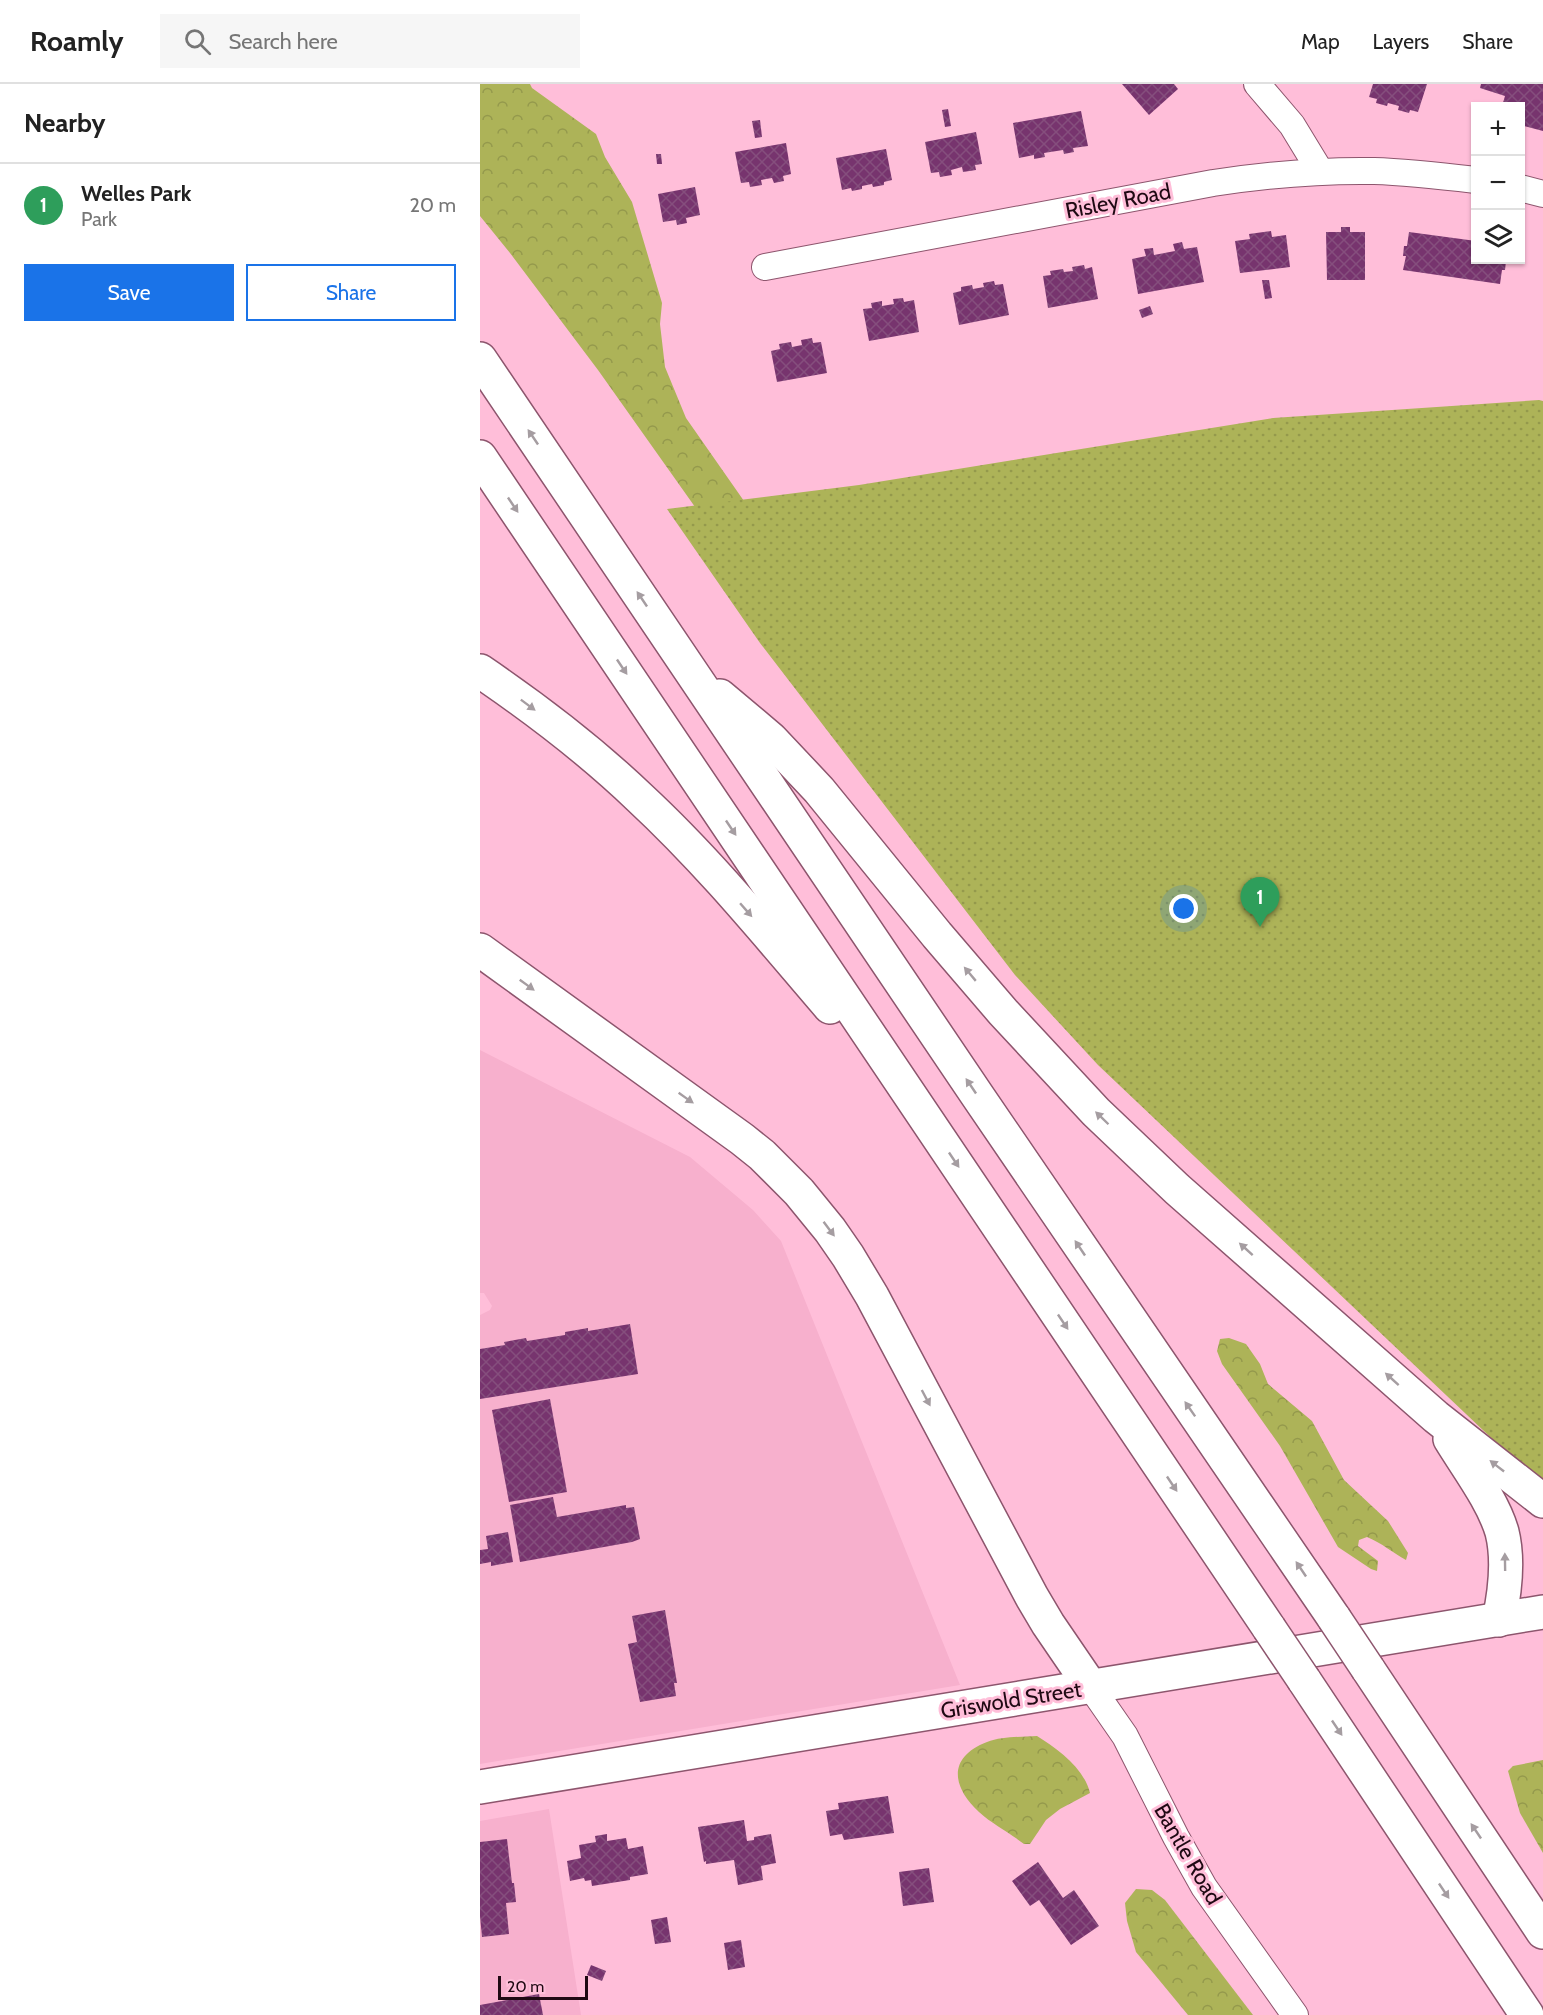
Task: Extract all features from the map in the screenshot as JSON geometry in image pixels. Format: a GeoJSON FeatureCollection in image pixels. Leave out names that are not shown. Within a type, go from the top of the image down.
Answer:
{"type":"FeatureCollection","features":[{"type":"Feature","properties":{"kind":"main road"},"geometry":{"type":"LineString","coordinates":[[480,359],[1102,1280],[1334,1618],[1543,1932]]}},
{"type":"Feature","properties":{"kind":"main road"},"geometry":{"type":"LineString","coordinates":[[480,457],[1527,2015]]}},
{"type":"Feature","properties":{"kind":"main road"},"geometry":{"type":"LineString","coordinates":[[480,670],[560,729],[658,815],[730,891],[853,1034],[910,1094]]}},
{"type":"Feature","properties":{"kind":"main road"},"geometry":{"type":"LineString","coordinates":[[698,682],[746,717],[798,767],[842,816],[937,935],[1003,1012],[1096,1112],[1177,1189],[1436,1417],[1543,1501]]}},
{"type":"Feature","properties":{"kind":"main road"},"geometry":{"type":"LineString","coordinates":[[480,950],[742,1139],[781,1174],[830,1230],[860,1276],[1032,1597],[1053,1633],[1091,1687]]}},
{"type":"Feature","properties":{"kind":"main road"},"geometry":{"type":"LineString","coordinates":[[1436,1417],[1489,1504],[1502,1532],[1505,1568],[1499,1620]]}},
{"type":"Feature","properties":{"kind":"main road","name":"Griswold Street"},"geometry":{"type":"LineString","coordinates":[[480,1787],[1543,1612]]}},
{"type":"Feature","properties":{"kind":"street"},"geometry":{"type":"LineString","coordinates":[[1257,84],[1292,125],[1320,171]]}},
{"type":"Feature","properties":{"kind":"street","name":"Risley Road"},"geometry":{"type":"LineString","coordinates":[[765,267],[1266,175],[1320,171],[1375,171],[1471,179]]}},
{"type":"Feature","properties":{"kind":"street"},"geometry":{"type":"LineString","coordinates":[[1525,190],[1543,194]]}},
{"type":"Feature","properties":{"kind":"street","name":"Bantle Road"},"geometry":{"type":"LineString","coordinates":[[1091,1687],[1125,1736],[1204,1887],[1295,2015]]}},
{"type":"Feature","properties":{"kind":"shaded area"},"geometry":{"type":"Polygon","coordinates":[[[480,1050],[690,1157],[753,1210],[781,1241],[960,1685],[480,1764],[480,1315],[490,1310],[492,1306],[484,1293],[480,1293],[480,1050]]]}},
{"type":"Feature","properties":{"kind":"shaded area"},"geometry":{"type":"Polygon","coordinates":[[[549,1809],[581,2015],[480,2015],[480,1821],[549,1809]]]}},
{"type":"Feature","properties":{"kind":"green space"},"geometry":{"type":"Polygon","coordinates":[[[480,84],[530,84],[532,88],[596,134],[605,157],[632,202],[662,303],[660,324],[665,367],[686,418],[941,783],[824,689],[598,370],[480,216],[480,84]]]}},
{"type":"Feature","properties":{"kind":"green space"},"geometry":{"type":"Polygon","coordinates":[[[1543,401],[1543,1484],[1505,1451],[1098,1065],[1015,975],[760,643],[667,509],[859,485],[1273,418],[1543,401]]]}},
{"type":"Feature","properties":{"kind":"green space"},"geometry":{"type":"Polygon","coordinates":[[[1229,1338],[1246,1344],[1260,1364],[1268,1384],[1312,1421],[1344,1480],[1388,1521],[1408,1553],[1406,1560],[1367,1537],[1359,1540],[1358,1546],[1378,1561],[1377,1571],[1338,1547],[1280,1446],[1222,1364],[1217,1351],[1220,1339],[1229,1338]]]}},
{"type":"Feature","properties":{"kind":"green space"},"geometry":{"type":"Polygon","coordinates":[[[1037,1736],[1076,1767],[1090,1793],[1060,1809],[1046,1820],[1030,1844],[1024,1844],[979,1812],[963,1792],[958,1773],[965,1756],[974,1748],[993,1740],[1037,1736]]]}},
{"type":"Feature","properties":{"kind":"green space"},"geometry":{"type":"Polygon","coordinates":[[[1543,1760],[1543,1853],[1520,1813],[1508,1771],[1513,1766],[1543,1760]]]}},
{"type":"Feature","properties":{"kind":"green space"},"geometry":{"type":"Polygon","coordinates":[[[1136,1889],[1152,1890],[1165,1900],[1253,2015],[1188,2015],[1136,1952],[1127,1921],[1125,1903],[1136,1889]]]}},
{"type":"Feature","properties":{"kind":"building"},"geometry":{"type":"Polygon","coordinates":[[[1122,84],[1174,84],[1178,89],[1149,115],[1122,84]]]}},
{"type":"Feature","properties":{"kind":"building"},"geometry":{"type":"Polygon","coordinates":[[[1373,84],[1427,84],[1418,112],[1410,110],[1409,113],[1398,110],[1399,106],[1376,103],[1377,99],[1369,97],[1373,84]]]}},
{"type":"Feature","properties":{"kind":"building"},"geometry":{"type":"Polygon","coordinates":[[[1481,84],[1543,84],[1543,131],[1525,126],[1525,102],[1503,102],[1505,96],[1480,88],[1481,84]]]}},
{"type":"Feature","properties":{"kind":"building"},"geometry":{"type":"Polygon","coordinates":[[[948,109],[951,126],[945,127],[942,110],[948,109]]]}},
{"type":"Feature","properties":{"kind":"building"},"geometry":{"type":"Polygon","coordinates":[[[1081,111],[1088,146],[1073,148],[1074,152],[1064,154],[1063,150],[1044,153],[1045,157],[1034,159],[1034,155],[1019,158],[1013,123],[1081,111]]]}},
{"type":"Feature","properties":{"kind":"building"},"geometry":{"type":"Polygon","coordinates":[[[760,120],[762,137],[755,138],[752,121],[760,120]]]}},
{"type":"Feature","properties":{"kind":"building"},"geometry":{"type":"Polygon","coordinates":[[[976,132],[982,164],[975,165],[976,170],[963,172],[962,167],[951,170],[952,175],[940,177],[939,172],[931,173],[925,142],[976,132]]]}},
{"type":"Feature","properties":{"kind":"building"},"geometry":{"type":"Polygon","coordinates":[[[786,143],[791,174],[783,176],[784,181],[774,183],[772,178],[761,180],[762,185],[750,187],[749,182],[741,183],[735,152],[786,143]]]}},
{"type":"Feature","properties":{"kind":"building"},"geometry":{"type":"Polygon","coordinates":[[[886,149],[892,180],[884,182],[884,185],[873,187],[872,184],[852,191],[851,188],[842,190],[836,158],[886,149]]]}},
{"type":"Feature","properties":{"kind":"building"},"geometry":{"type":"Polygon","coordinates":[[[656,154],[661,154],[662,164],[657,164],[656,154]]]}},
{"type":"Feature","properties":{"kind":"building"},"geometry":{"type":"Polygon","coordinates":[[[695,187],[700,215],[686,218],[687,223],[677,225],[676,220],[663,222],[658,194],[695,187]]]}},
{"type":"Feature","properties":{"kind":"building"},"geometry":{"type":"Polygon","coordinates":[[[1341,227],[1350,227],[1350,232],[1365,232],[1365,280],[1327,280],[1326,232],[1341,232],[1341,227]]]}},
{"type":"Feature","properties":{"kind":"building"},"geometry":{"type":"Polygon","coordinates":[[[1271,231],[1272,237],[1286,235],[1290,267],[1240,273],[1235,241],[1250,239],[1249,234],[1271,231]]]}},
{"type":"Feature","properties":{"kind":"building"},"geometry":{"type":"Polygon","coordinates":[[[1409,232],[1471,240],[1471,264],[1506,264],[1505,270],[1502,270],[1500,284],[1403,270],[1406,256],[1403,256],[1404,246],[1407,246],[1409,232]]]}},
{"type":"Feature","properties":{"kind":"building"},"geometry":{"type":"Polygon","coordinates":[[[1182,242],[1184,249],[1197,247],[1204,282],[1138,294],[1132,259],[1146,256],[1144,249],[1153,248],[1154,255],[1175,251],[1173,244],[1182,242]]]}},
{"type":"Feature","properties":{"kind":"building"},"geometry":{"type":"Polygon","coordinates":[[[1084,265],[1085,269],[1092,267],[1098,299],[1048,308],[1043,276],[1051,275],[1050,271],[1063,269],[1064,272],[1073,271],[1072,267],[1084,265]]]}},
{"type":"Feature","properties":{"kind":"building"},"geometry":{"type":"Polygon","coordinates":[[[1262,280],[1269,280],[1272,298],[1265,299],[1262,280]]]}},
{"type":"Feature","properties":{"kind":"building"},"geometry":{"type":"Polygon","coordinates":[[[994,281],[995,285],[1003,284],[1009,315],[959,325],[953,293],[961,291],[961,287],[972,285],[973,289],[984,287],[983,283],[994,281]]]}},
{"type":"Feature","properties":{"kind":"building"},"geometry":{"type":"Polygon","coordinates":[[[903,298],[904,302],[914,300],[919,332],[869,341],[863,309],[872,308],[871,303],[882,301],[882,306],[894,304],[893,299],[903,298]]]}},
{"type":"Feature","properties":{"kind":"building"},"geometry":{"type":"Polygon","coordinates":[[[1150,306],[1153,314],[1142,318],[1139,310],[1150,306]]]}},
{"type":"Feature","properties":{"kind":"building"},"geometry":{"type":"Polygon","coordinates":[[[812,338],[813,343],[821,342],[827,373],[777,382],[771,351],[780,349],[779,344],[791,342],[792,347],[802,345],[801,340],[812,338]]]}},
{"type":"Feature","properties":{"kind":"building"},"geometry":{"type":"Polygon","coordinates":[[[630,1324],[638,1374],[480,1399],[480,1349],[505,1345],[504,1342],[526,1338],[527,1341],[565,1335],[565,1332],[588,1328],[588,1331],[630,1324]]]}},
{"type":"Feature","properties":{"kind":"building"},"geometry":{"type":"Polygon","coordinates":[[[550,1399],[567,1492],[509,1502],[492,1410],[550,1399]]]}},
{"type":"Feature","properties":{"kind":"building"},"geometry":{"type":"Polygon","coordinates":[[[553,1497],[557,1517],[626,1505],[626,1508],[634,1507],[640,1539],[520,1562],[510,1505],[553,1497]]]}},
{"type":"Feature","properties":{"kind":"building"},"geometry":{"type":"Polygon","coordinates":[[[508,1532],[513,1562],[491,1566],[491,1562],[480,1564],[480,1550],[488,1549],[486,1536],[508,1532]]]}},
{"type":"Feature","properties":{"kind":"building"},"geometry":{"type":"Polygon","coordinates":[[[665,1610],[677,1683],[674,1683],[676,1696],[640,1702],[628,1644],[637,1642],[632,1616],[665,1610]]]}},
{"type":"Feature","properties":{"kind":"building"},"geometry":{"type":"Polygon","coordinates":[[[888,1796],[894,1833],[844,1840],[842,1834],[830,1836],[826,1811],[839,1809],[838,1803],[888,1796]]]}},
{"type":"Feature","properties":{"kind":"building"},"geometry":{"type":"Polygon","coordinates":[[[744,1820],[747,1841],[754,1840],[754,1837],[771,1834],[776,1863],[761,1866],[763,1880],[738,1885],[734,1860],[706,1864],[706,1861],[704,1862],[698,1827],[744,1820]]]}},
{"type":"Feature","properties":{"kind":"building"},"geometry":{"type":"Polygon","coordinates":[[[607,1834],[607,1841],[626,1838],[628,1849],[643,1846],[648,1874],[630,1877],[630,1880],[592,1886],[591,1880],[585,1881],[584,1878],[570,1881],[567,1861],[581,1858],[579,1845],[596,1842],[595,1836],[607,1834]]]}},
{"type":"Feature","properties":{"kind":"building"},"geometry":{"type":"Polygon","coordinates":[[[507,1839],[516,1902],[506,1903],[509,1934],[482,1937],[480,1842],[507,1839]]]}},
{"type":"Feature","properties":{"kind":"building"},"geometry":{"type":"Polygon","coordinates":[[[1038,1862],[1063,1898],[1074,1890],[1099,1926],[1071,1945],[1039,1900],[1030,1906],[1012,1881],[1038,1862]]]}},
{"type":"Feature","properties":{"kind":"building"},"geometry":{"type":"Polygon","coordinates":[[[929,1868],[934,1902],[903,1906],[899,1872],[929,1868]]]}},
{"type":"Feature","properties":{"kind":"building"},"geometry":{"type":"Polygon","coordinates":[[[667,1917],[671,1942],[655,1944],[651,1920],[667,1917]]]}},
{"type":"Feature","properties":{"kind":"building"},"geometry":{"type":"Polygon","coordinates":[[[741,1940],[745,1967],[728,1970],[724,1943],[741,1940]]]}},
{"type":"Feature","properties":{"kind":"building"},"geometry":{"type":"Polygon","coordinates":[[[591,1965],[606,1971],[602,1981],[587,1975],[591,1965]]]}},
{"type":"Feature","properties":{"kind":"building"},"geometry":{"type":"Polygon","coordinates":[[[539,1994],[543,2015],[480,2015],[480,2005],[539,1994]]]}},
{"type":"Feature","properties":{"kind":"place","name":"Welles Park"},"geometry":{"type":"Point","coordinates":[1260,927]}}]}
